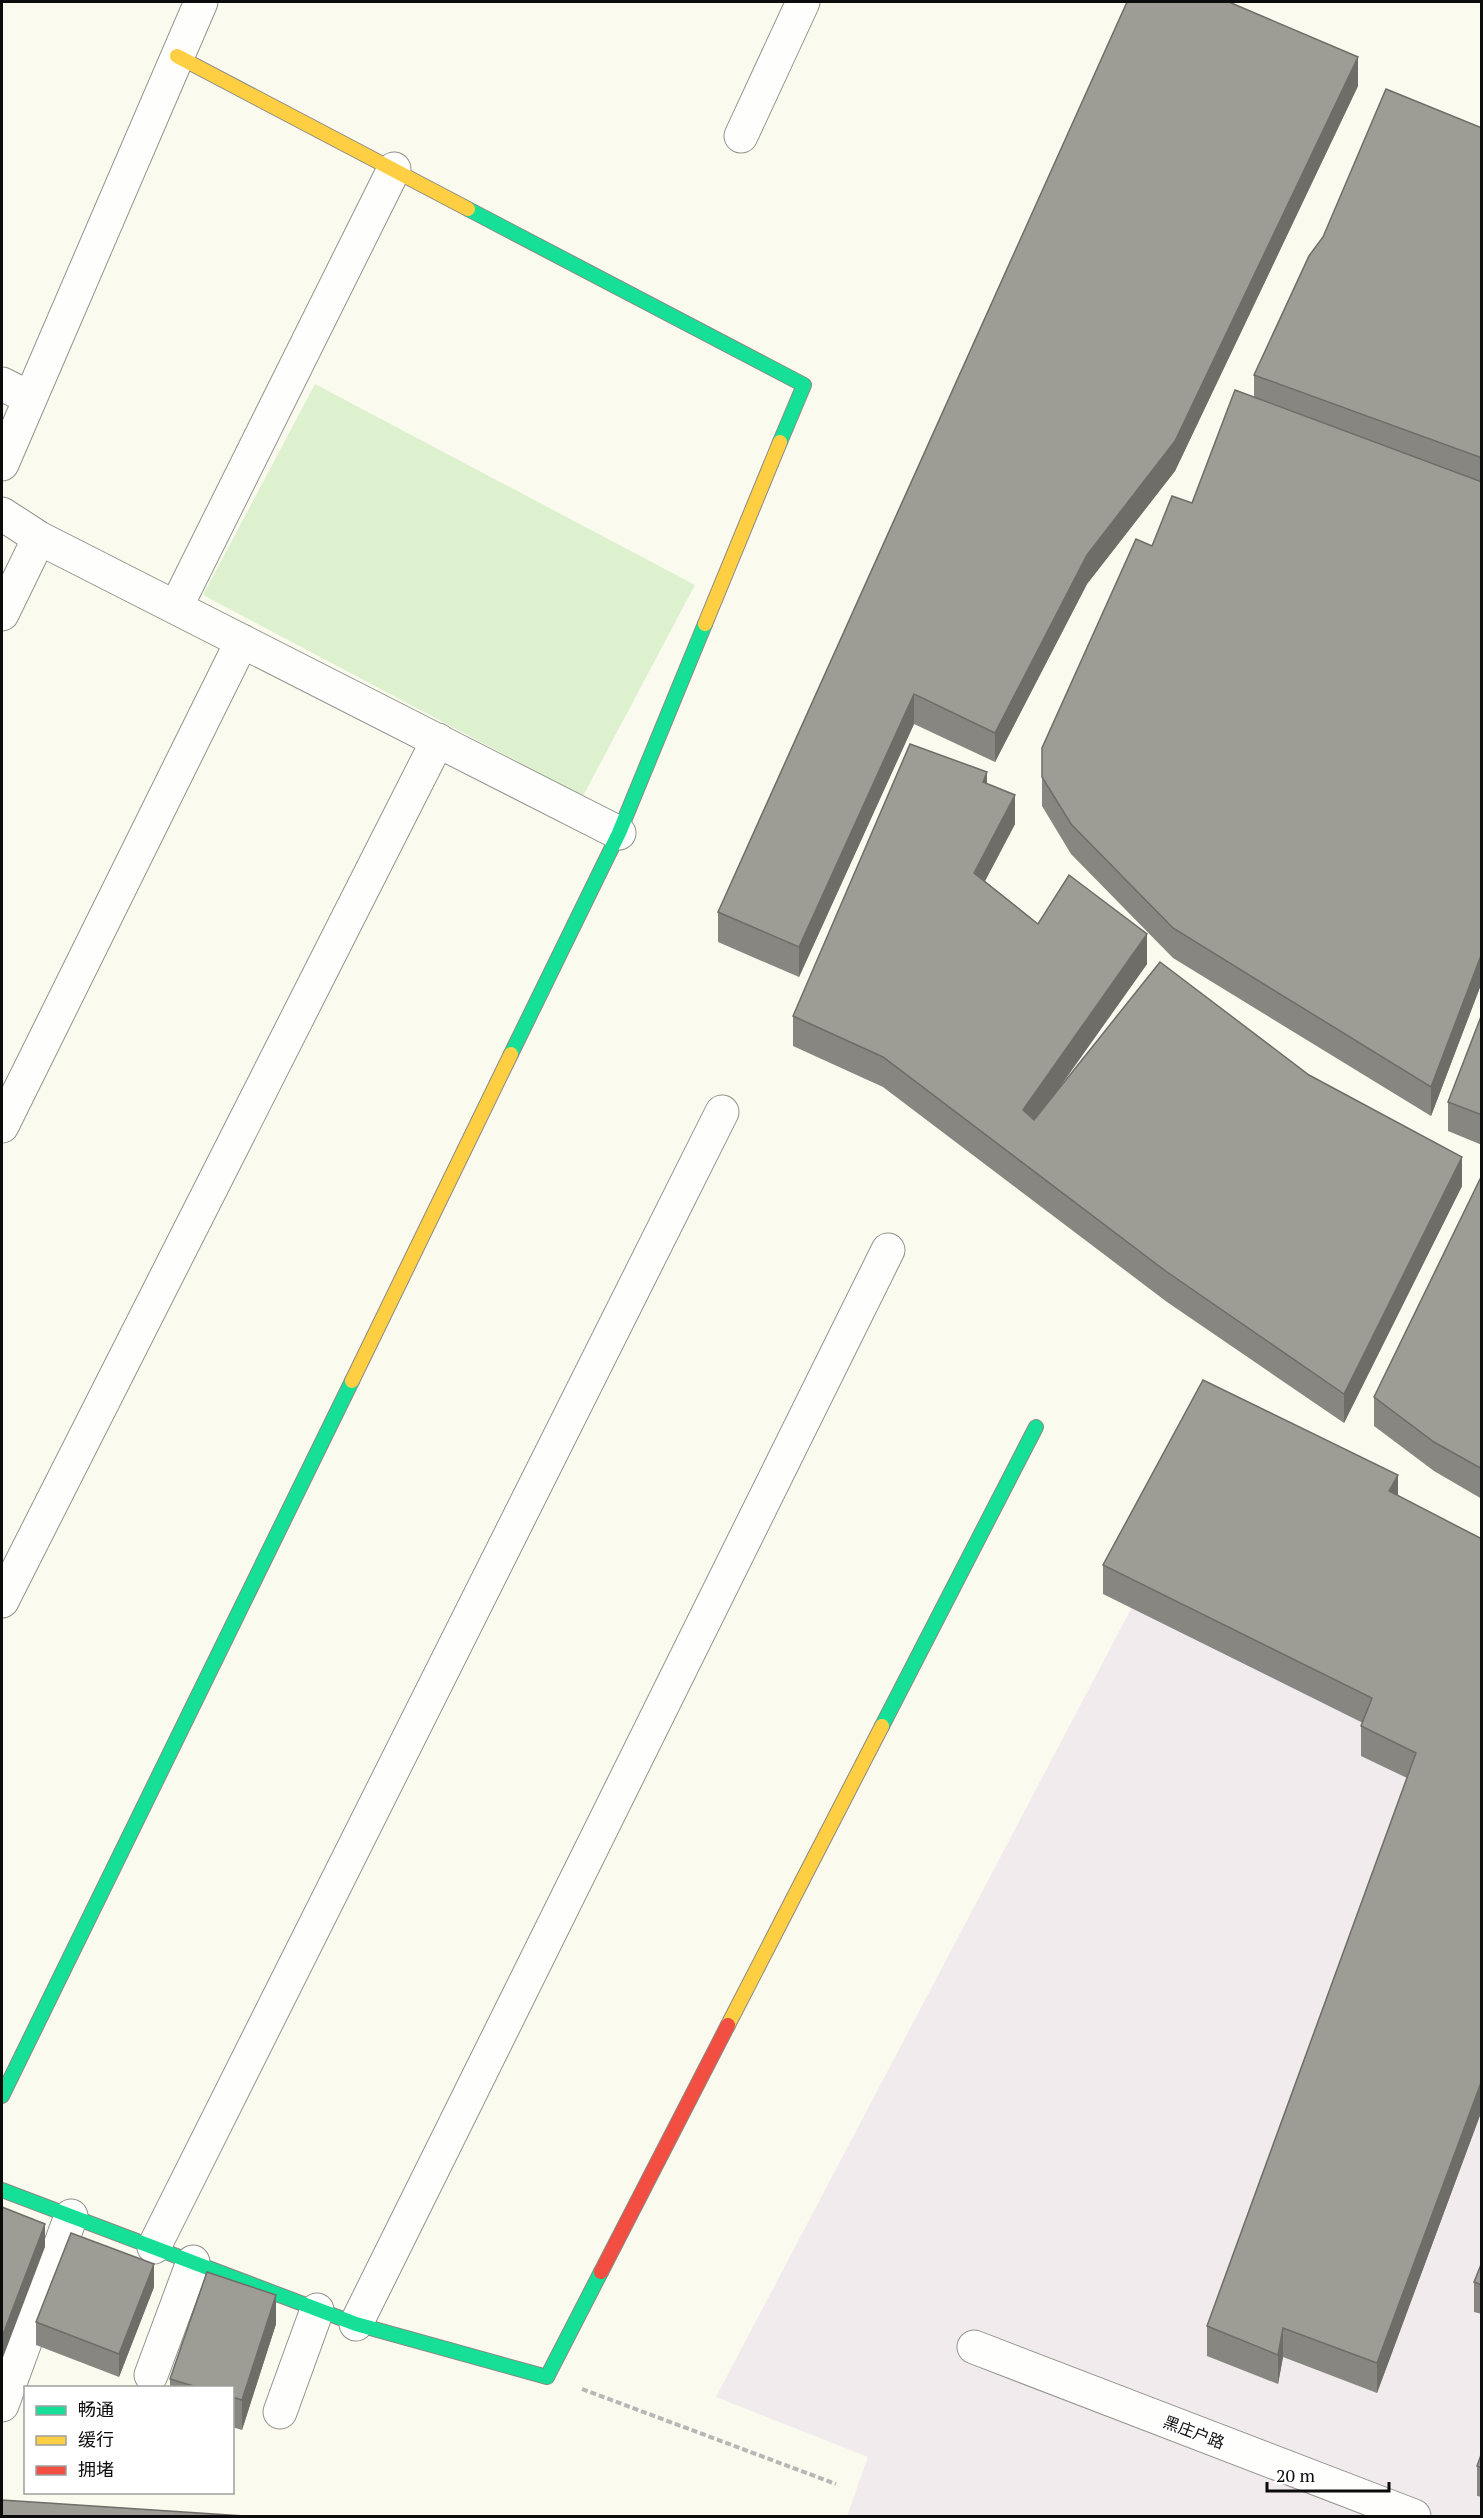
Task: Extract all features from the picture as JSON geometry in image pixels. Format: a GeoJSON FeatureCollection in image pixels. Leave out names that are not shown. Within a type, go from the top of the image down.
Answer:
{"type":"FeatureCollection","features":[{"type":"Feature","properties":{"kind":"street"},"geometry":{"type":"LineString","coordinates":[[2,464],[16,391],[201,2]]}},
{"type":"Feature","properties":{"kind":"street"},"geometry":{"type":"LineString","coordinates":[[741,136],[803,2]]}},
{"type":"Feature","properties":{"kind":"street"},"geometry":{"type":"LineString","coordinates":[[2,2096],[619,833],[804,385],[177,56]]}},
{"type":"Feature","properties":{"kind":"street"},"geometry":{"type":"LineString","coordinates":[[176,607],[394,170]]}},
{"type":"Feature","properties":{"kind":"street"},"geometry":{"type":"LineString","coordinates":[[2,514],[39,538],[619,833]]}},
{"type":"Feature","properties":{"kind":"street"},"geometry":{"type":"LineString","coordinates":[[2,614],[39,538]]}},
{"type":"Feature","properties":{"kind":"street"},"geometry":{"type":"LineString","coordinates":[[2,1126],[242,641]]}},
{"type":"Feature","properties":{"kind":"street"},"geometry":{"type":"LineString","coordinates":[[2,1601],[438,740]]}},
{"type":"Feature","properties":{"kind":"street"},"geometry":{"type":"LineString","coordinates":[[154,2247],[722,1112]]}},
{"type":"Feature","properties":{"kind":"street"},"geometry":{"type":"LineString","coordinates":[[356,2324],[888,1250]]}},
{"type":"Feature","properties":{"kind":"street"},"geometry":{"type":"LineString","coordinates":[[2,2190],[356,2324],[547,2377],[1036,1427]]}},
{"type":"Feature","properties":{"kind":"street"},"geometry":{"type":"LineString","coordinates":[[2,2405],[71,2216]]}},
{"type":"Feature","properties":{"kind":"street"},"geometry":{"type":"LineString","coordinates":[[151,2375],[193,2262]]}},
{"type":"Feature","properties":{"kind":"street"},"geometry":{"type":"LineString","coordinates":[[280,2412],[317,2310]]}},
{"type":"Feature","properties":{"kind":"street","name":"黑庄户路"},"geometry":{"type":"LineString","coordinates":[[974,2347],[1414,2517]]}},
{"type":"Feature","properties":{"kind":"path"},"geometry":{"type":"LineString","coordinates":[[547,2377],[836,2484]]}},
{"type":"Feature","properties":{"kind":"shaded area"},"geometry":{"type":"Polygon","coordinates":[[[1172,1531],[1481,1674],[1481,2516],[847,2516],[868,2457],[716,2397],[1172,1531]]]}},
{"type":"Feature","properties":{"kind":"green space"},"geometry":{"type":"Polygon","coordinates":[[[315,384],[695,585],[583,796],[203,595],[315,384]]]}},
{"type":"Feature","properties":{"kind":"building"},"geometry":{"type":"Polygon","coordinates":[[[1127,2],[1229,2],[1358,57],[1175,441],[1087,555],[995,733],[914,694],[799,947],[718,912],[1127,2]]]}},
{"type":"Feature","properties":{"kind":"building"},"geometry":{"type":"Polygon","coordinates":[[[1386,89],[1482,128],[1482,458],[1254,375],[1309,256],[1323,237],[1386,89]]]}},
{"type":"Feature","properties":{"kind":"building"},"geometry":{"type":"Polygon","coordinates":[[[1235,390],[1482,482],[1482,953],[1431,1087],[1173,928],[1071,824],[1042,777],[1042,748],[1136,539],[1152,546],[1172,496],[1192,503],[1235,390]]]}},
{"type":"Feature","properties":{"kind":"building"},"geometry":{"type":"Polygon","coordinates":[[[910,744],[987,772],[983,782],[1015,795],[974,873],[1038,924],[1069,875],[1147,934],[1023,1110],[1034,1120],[1160,962],[1309,1075],[1462,1157],[1344,1394],[1167,1272],[883,1057],[793,1016],[910,744]]]}},
{"type":"Feature","properties":{"kind":"building"},"geometry":{"type":"Polygon","coordinates":[[[1482,1014],[1482,1115],[1448,1102],[1482,1014]]]}},
{"type":"Feature","properties":{"kind":"building"},"geometry":{"type":"Polygon","coordinates":[[[1482,1175],[1482,1469],[1434,1442],[1374,1397],[1482,1175]]]}},
{"type":"Feature","properties":{"kind":"building"},"geometry":{"type":"Polygon","coordinates":[[[1203,1380],[1398,1475],[1389,1491],[1482,1539],[1482,2080],[1377,2363],[1283,2328],[1278,2355],[1207,2326],[1416,1753],[1361,1726],[1372,1698],[1103,1565],[1203,1380]]]}},
{"type":"Feature","properties":{"kind":"building"},"geometry":{"type":"Polygon","coordinates":[[[2,2207],[45,2224],[2,2337],[2,2207]]]}},
{"type":"Feature","properties":{"kind":"building"},"geometry":{"type":"Polygon","coordinates":[[[71,2233],[154,2264],[119,2354],[36,2322],[71,2233]]]}},
{"type":"Feature","properties":{"kind":"building"},"geometry":{"type":"Polygon","coordinates":[[[1482,2262],[1482,2285],[1474,2282],[1482,2262]]]}},
{"type":"Feature","properties":{"kind":"building"},"geometry":{"type":"Polygon","coordinates":[[[207,2272],[276,2295],[242,2400],[234,2398],[234,2386],[193,2386],[170,2379],[207,2272]]]}},
{"type":"Feature","properties":{"kind":"building"},"geometry":{"type":"Polygon","coordinates":[[[1482,2452],[1482,2468],[1477,2466],[1482,2452]]]}},
{"type":"Feature","properties":{"kind":"building"},"geometry":{"type":"Polygon","coordinates":[[[2,2500],[261,2517],[2,2517],[2,2500]]]}},
{"type":"Feature","properties":{"kind":"traffic: fast"},"geometry":{"type":"LineString","coordinates":[[468,209],[804,385],[780,442]]}},
{"type":"Feature","properties":{"kind":"traffic: fast"},"geometry":{"type":"LineString","coordinates":[[511,1054],[619,833],[705,624]]}},
{"type":"Feature","properties":{"kind":"traffic: fast"},"geometry":{"type":"LineString","coordinates":[[2,2096],[352,1381]]}},
{"type":"Feature","properties":{"kind":"traffic: fast"},"geometry":{"type":"LineString","coordinates":[[882,1726],[1036,1427]]}},
{"type":"Feature","properties":{"kind":"traffic: fast"},"geometry":{"type":"LineString","coordinates":[[2,2190],[356,2324],[547,2377],[601,2272]]}},
{"type":"Feature","properties":{"kind":"traffic: slow"},"geometry":{"type":"LineString","coordinates":[[177,56],[468,209]]}},
{"type":"Feature","properties":{"kind":"traffic: slow"},"geometry":{"type":"LineString","coordinates":[[705,624],[780,442]]}},
{"type":"Feature","properties":{"kind":"traffic: slow"},"geometry":{"type":"LineString","coordinates":[[352,1381],[511,1054]]}},
{"type":"Feature","properties":{"kind":"traffic: slow"},"geometry":{"type":"LineString","coordinates":[[728,2025],[882,1726]]}},
{"type":"Feature","properties":{"kind":"traffic: jam"},"geometry":{"type":"LineString","coordinates":[[601,2272],[728,2025]]}}]}
